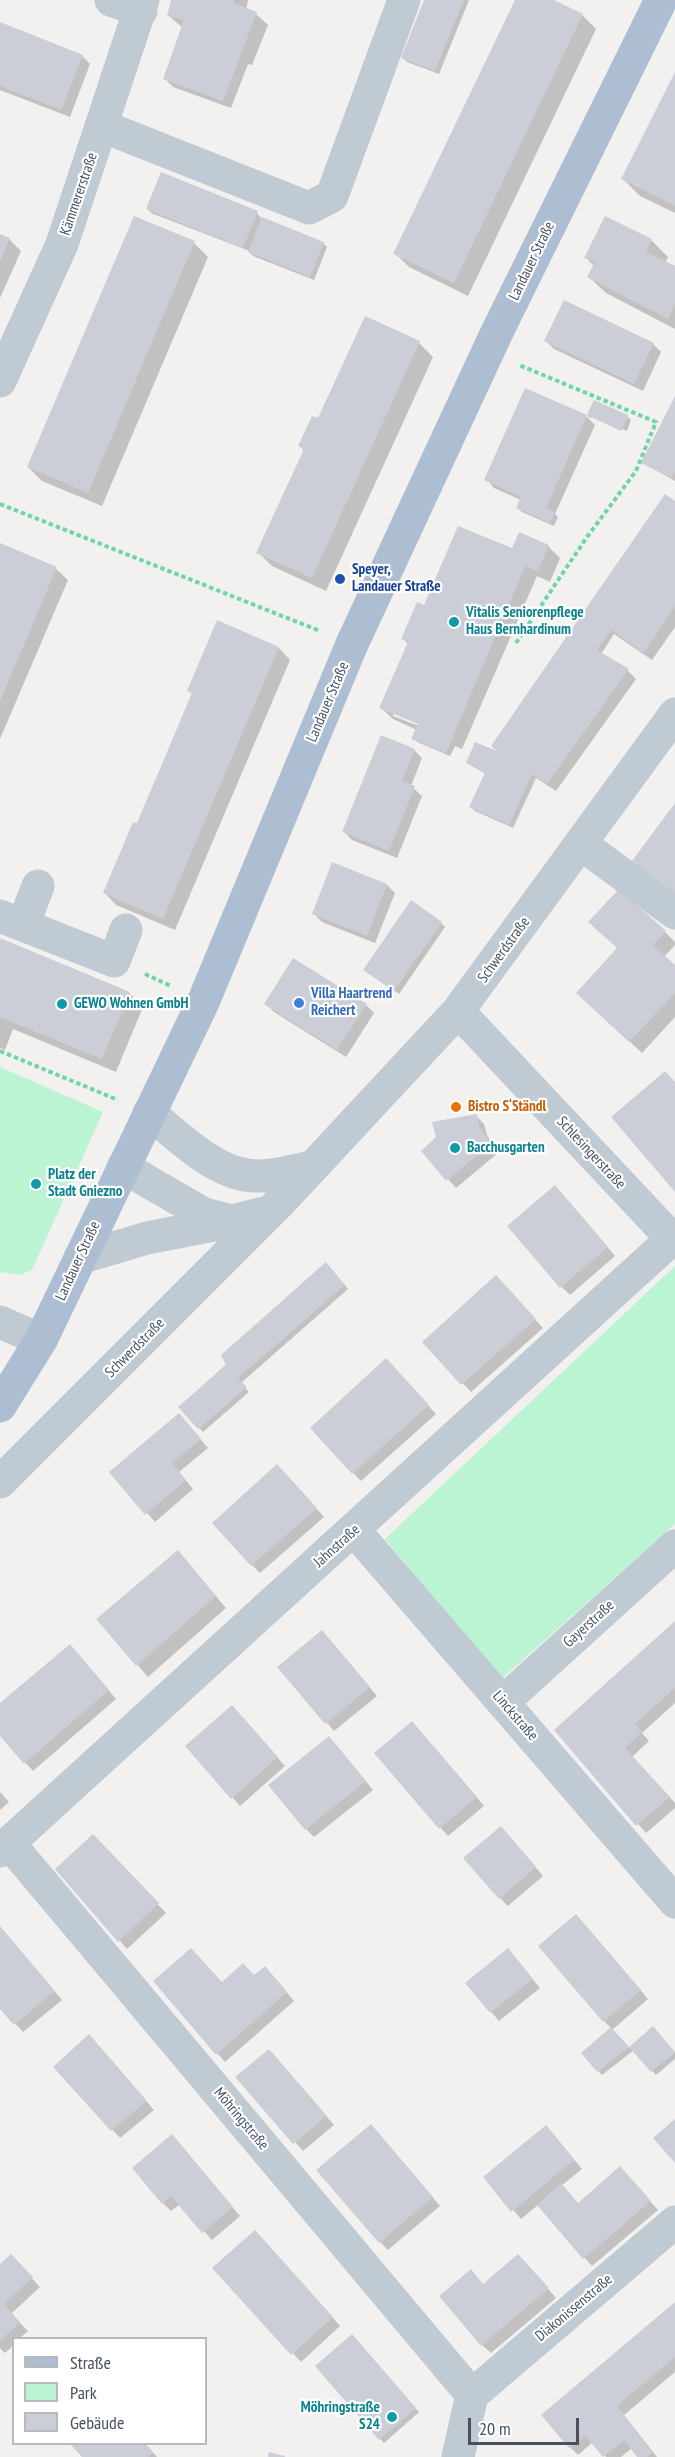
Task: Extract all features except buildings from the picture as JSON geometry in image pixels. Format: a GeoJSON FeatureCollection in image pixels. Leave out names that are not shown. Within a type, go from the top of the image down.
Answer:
{"type":"FeatureCollection","features":[{"type":"Feature","properties":{"kind":"main road","name":"Landauer Straße"},"geometry":{"type":"LineString","coordinates":[[0,1406],[40,1340],[204,1000],[352,644],[488,352],[661,0]]}},
{"type":"Feature","properties":{"kind":"street"},"geometry":{"type":"LineString","coordinates":[[102,126],[309,208],[332,196],[404,0]]}},
{"type":"Feature","properties":{"kind":"street","name":"Kämmererstraße"},"geometry":{"type":"LineString","coordinates":[[0,381],[62,244],[102,126],[131,4]]}},
{"type":"Feature","properties":{"kind":"street","name":"Schwerdstraße"},"geometry":{"type":"LineString","coordinates":[[0,1482],[268,1212],[458,1011],[675,714]]}},
{"type":"Feature","properties":{"kind":"street"},"geometry":{"type":"LineString","coordinates":[[581,844],[675,913]]}},
{"type":"Feature","properties":{"kind":"street"},"geometry":{"type":"LineString","coordinates":[[38,886],[11,920],[114,961],[126,930]]}},
{"type":"Feature","properties":{"kind":"street","name":"Schlesingerstraße"},"geometry":{"type":"LineString","coordinates":[[458,1011],[673,1240]]}},
{"type":"Feature","properties":{"kind":"street"},"geometry":{"type":"LineString","coordinates":[[149,1113],[202,1155],[230,1171],[255,1177],[311,1167]]}},
{"type":"Feature","properties":{"kind":"street"},"geometry":{"type":"LineString","coordinates":[[123,1167],[204,1214],[232,1221]]}},
{"type":"Feature","properties":{"kind":"street"},"geometry":{"type":"LineString","coordinates":[[80,1258],[147,1238],[268,1212]]}},
{"type":"Feature","properties":{"kind":"street","name":"Jahnstraße"},"geometry":{"type":"LineString","coordinates":[[5,1847],[673,1240]]}},
{"type":"Feature","properties":{"kind":"street"},"geometry":{"type":"LineString","coordinates":[[0,1322],[40,1340]]}},
{"type":"Feature","properties":{"kind":"street","name":"Linckstraße"},"geometry":{"type":"LineString","coordinates":[[354,1530],[675,1902]]}},
{"type":"Feature","properties":{"kind":"street","name":"Gayerstraße"},"geometry":{"type":"LineString","coordinates":[[503,1702],[675,1546]]}},
{"type":"Feature","properties":{"kind":"street","name":"Möhringstraße"},"geometry":{"type":"LineString","coordinates":[[5,1847],[472,2395]]}},
{"type":"Feature","properties":{"kind":"street","name":"Diakonissenstraße"},"geometry":{"type":"LineString","coordinates":[[472,2395],[675,2222]]}},
{"type":"Feature","properties":{"kind":"street"},"geometry":{"type":"LineString","coordinates":[[458,2457],[472,2395]]}},
{"type":"Feature","properties":{"kind":"path"},"geometry":{"type":"LineString","coordinates":[[488,352],[656,422],[636,471],[587,537],[516,643]]}},
{"type":"Feature","properties":{"kind":"path"},"geometry":{"type":"LineString","coordinates":[[0,504],[352,644]]}},
{"type":"Feature","properties":{"kind":"path"},"geometry":{"type":"LineString","coordinates":[[114,961],[204,1000]]}},
{"type":"Feature","properties":{"kind":"path"},"geometry":{"type":"LineString","coordinates":[[0,1051],[149,1113]]}},
{"type":"Feature","properties":{"kind":"green space","name":"Platz der Stadt Gniezno"},"geometry":{"type":"Polygon","coordinates":[[[0,1067],[103,1112],[32,1270],[20,1275],[0,1272],[0,1067]]]}},
{"type":"Feature","properties":{"kind":"green space"},"geometry":{"type":"Polygon","coordinates":[[[675,1266],[675,1524],[499,1681],[385,1539],[675,1266]]]}},
{"type":"Feature","properties":{"kind":"place","name":"Speyer, Landauer Straße"},"geometry":{"type":"Point","coordinates":[340,579]}},
{"type":"Feature","properties":{"kind":"place","name":"Vitalis Seniorenpflege Haus Bernhardinum"},"geometry":{"type":"Point","coordinates":[454,622]}},
{"type":"Feature","properties":{"kind":"place","name":"Villa Haartrend Reichert"},"geometry":{"type":"Point","coordinates":[299,1003]}},
{"type":"Feature","properties":{"kind":"place","name":"GEWO Wohnen GmbH"},"geometry":{"type":"Point","coordinates":[62,1004]}},
{"type":"Feature","properties":{"kind":"place","name":"Bistro S‘Ständl"},"geometry":{"type":"Point","coordinates":[456,1107]}},
{"type":"Feature","properties":{"kind":"place","name":"Bacchusgarten"},"geometry":{"type":"Point","coordinates":[455,1148]}},
{"type":"Feature","properties":{"kind":"place","name":"Platz der Stadt Gniezno"},"geometry":{"type":"Point","coordinates":[36,1184]}},
{"type":"Feature","properties":{"kind":"place","name":"Möhringstraße S24"},"geometry":{"type":"Point","coordinates":[392,2417]}}]}
